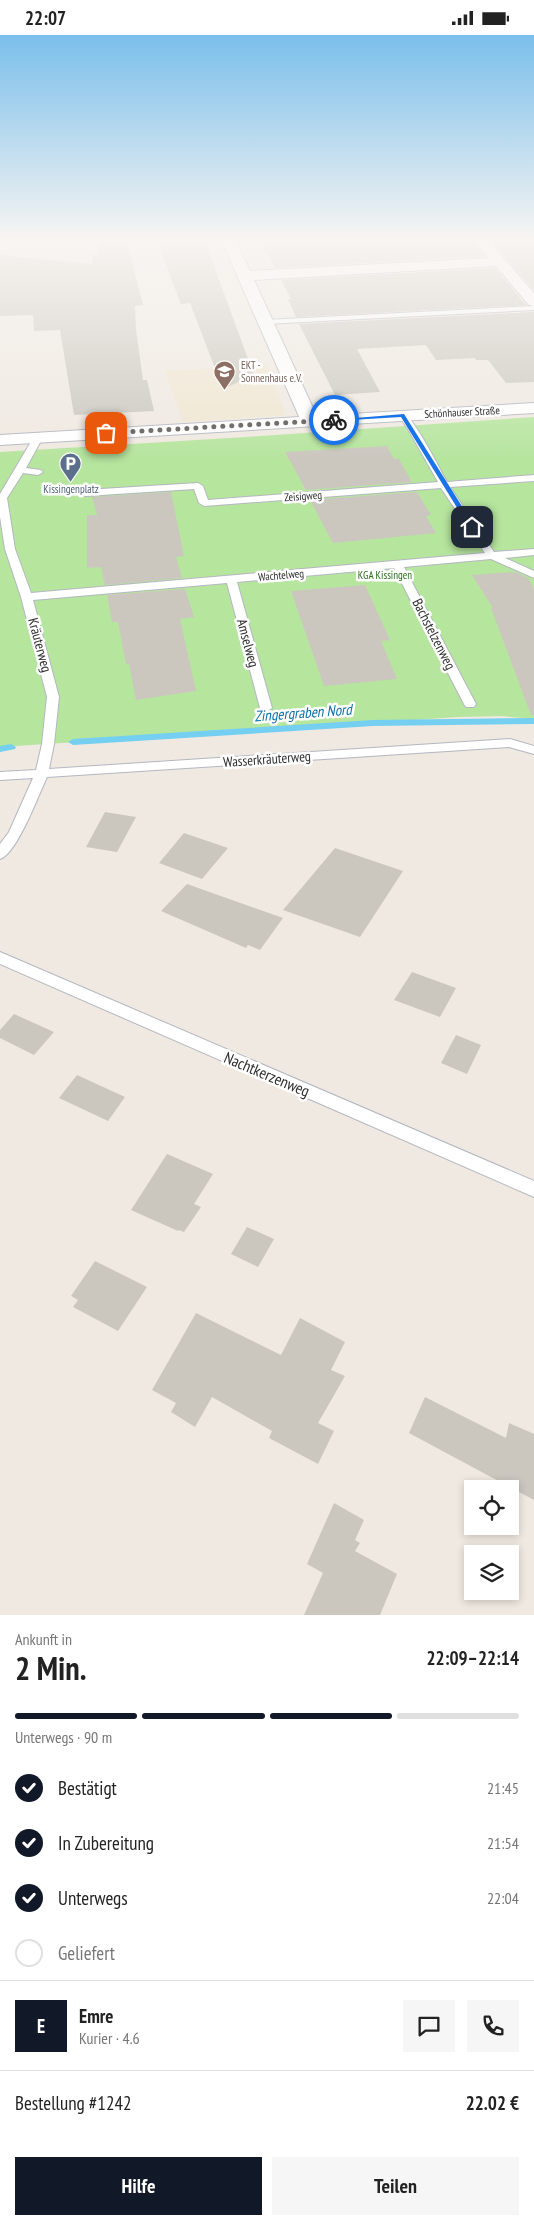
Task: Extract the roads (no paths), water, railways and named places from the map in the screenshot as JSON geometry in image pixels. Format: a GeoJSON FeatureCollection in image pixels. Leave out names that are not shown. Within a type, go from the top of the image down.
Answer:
{"type":"FeatureCollection","features":[{"type":"Feature","properties":{"kind":"street"},"geometry":{"type":"LineString","coordinates":[[261,313],[310,421]]}},
{"type":"Feature","properties":{"kind":"street","name":"Schönhauser Straße"},"geometry":{"type":"LineString","coordinates":[[0,440],[534,407]]}},
{"type":"Feature","properties":{"kind":"lane"},"geometry":{"type":"LineString","coordinates":[[265,322],[431,313]]}},
{"type":"Feature","properties":{"kind":"lane"},"geometry":{"type":"LineString","coordinates":[[402,415],[412,428],[444,485],[491,555],[534,575]]}},
{"type":"Feature","properties":{"kind":"lane","name":"Kräuterweg"},"geometry":{"type":"LineString","coordinates":[[0,854],[15,833],[42,773],[48,744],[53,697],[27,597],[10,549],[2,498],[38,437]]}},
{"type":"Feature","properties":{"kind":"lane"},"geometry":{"type":"LineString","coordinates":[[20,470],[38,472]]}},
{"type":"Feature","properties":{"kind":"lane","name":"Zeisigweg"},"geometry":{"type":"LineString","coordinates":[[85,493],[198,486],[204,503],[534,478]]}},
{"type":"Feature","properties":{"kind":"lane","name":"Wachtelweg"},"geometry":{"type":"LineString","coordinates":[[27,597],[534,552]]}},
{"type":"Feature","properties":{"kind":"lane","name":"Bachstelzenweg"},"geometry":{"type":"LineString","coordinates":[[398,565],[470,704]]}},
{"type":"Feature","properties":{"kind":"lane","name":"Amselweg"},"geometry":{"type":"LineString","coordinates":[[231,579],[266,708]]}},
{"type":"Feature","properties":{"kind":"lane","name":"Wasserkräuterweg"},"geometry":{"type":"LineString","coordinates":[[0,776],[510,743],[534,750]]}},
{"type":"Feature","properties":{"kind":"lane","name":"Nachtkerzenweg"},"geometry":{"type":"LineString","coordinates":[[0,958],[534,1189]]}},
{"type":"Feature","properties":{"kind":"waterway","name":"Zingergraben Nord"},"geometry":{"type":"LineString","coordinates":[[73,742],[373,723],[534,721]]}},
{"type":"Feature","properties":{"kind":"waterway"},"geometry":{"type":"LineString","coordinates":[[0,749],[11,747]]}},
{"type":"Feature","properties":{"kind":"place","name":"EKT - Sonnenhaus e.V."},"geometry":{"type":"Point","coordinates":[225,390]}},
{"type":"Feature","properties":{"kind":"place","name":"Kissingenplatz"},"geometry":{"type":"Point","coordinates":[71,482]}},
{"type":"Feature","properties":{"kind":"park label","name":"KGA Kissingen"},"geometry":{"type":"Point","coordinates":[385,575]}}]}
